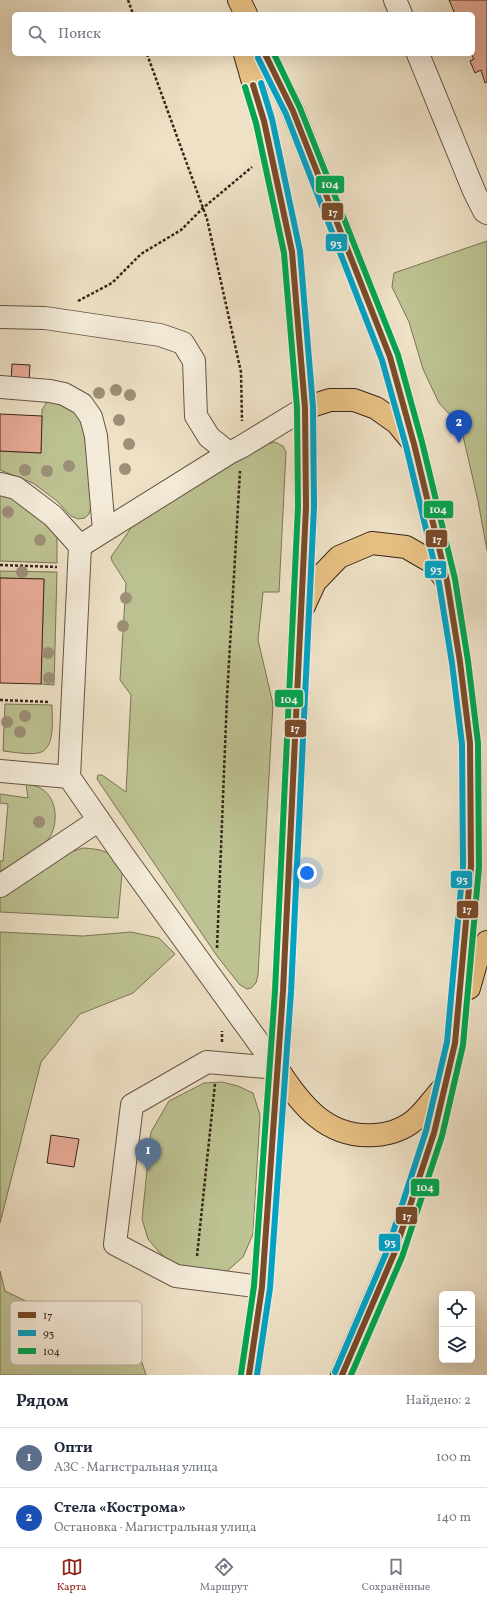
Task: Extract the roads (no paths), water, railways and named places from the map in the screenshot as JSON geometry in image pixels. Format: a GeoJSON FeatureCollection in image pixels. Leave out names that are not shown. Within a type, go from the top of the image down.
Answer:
{"type":"FeatureCollection","features":[{"type":"Feature","properties":{"kind":"highway"},"geometry":{"type":"LineString","coordinates":[[229,0],[232,12]]}},
{"type":"Feature","properties":{"kind":"highway"},"geometry":{"type":"LineString","coordinates":[[239,0],[245,12]]}},
{"type":"Feature","properties":{"kind":"highway"},"geometry":{"type":"LineString","coordinates":[[245,56],[264,121],[292,252],[305,408],[306,507],[284,983],[262,1287],[249,1375]]}},
{"type":"Feature","properties":{"kind":"highway"},"geometry":{"type":"LineString","coordinates":[[266,56],[293,111],[388,350],[414,444],[447,581],[460,662],[470,744],[472,866],[454,1043]]}},
{"type":"Feature","properties":{"kind":"highway"},"geometry":{"type":"LineString","coordinates":[[305,408],[330,400],[354,400],[376,408],[397,423],[414,444]]}},
{"type":"Feature","properties":{"kind":"highway"},"geometry":{"type":"LineString","coordinates":[[300,615],[315,582],[339,557],[372,543],[406,547],[432,562],[447,581]]}},
{"type":"Feature","properties":{"kind":"highway"},"geometry":{"type":"LineString","coordinates":[[470,744],[487,782]]}},
{"type":"Feature","properties":{"kind":"highway"},"geometry":{"type":"LineString","coordinates":[[342,1375],[394,1254],[434,1133],[454,1043],[476,964],[487,942]]}},
{"type":"Feature","properties":{"kind":"highway"},"geometry":{"type":"LineString","coordinates":[[277,1068],[291,1089],[316,1116],[339,1131],[353,1135],[381,1135],[400,1130],[418,1117],[445,1086]]}},
{"type":"Feature","properties":{"kind":"street"},"geometry":{"type":"LineString","coordinates":[[395,0],[400,12]]}},
{"type":"Feature","properties":{"kind":"street"},"geometry":{"type":"LineString","coordinates":[[419,56],[474,191],[484,211],[487,213]]}},
{"type":"Feature","properties":{"kind":"street"},"geometry":{"type":"LineString","coordinates":[[0,317],[45,318],[160,335],[183,343],[194,361],[196,416],[209,437],[235,450]]}},
{"type":"Feature","properties":{"kind":"street"},"geometry":{"type":"LineString","coordinates":[[0,387],[50,390],[64,394],[82,404],[91,417],[96,436],[104,531]]}},
{"type":"Feature","properties":{"kind":"street"},"geometry":{"type":"LineString","coordinates":[[80,546],[305,408]]}},
{"type":"Feature","properties":{"kind":"street"},"geometry":{"type":"LineString","coordinates":[[0,484],[16,488],[53,516],[80,546],[69,777],[277,1068]]}},
{"type":"Feature","properties":{"kind":"street"},"geometry":{"type":"LineString","coordinates":[[0,771],[69,777]]}},
{"type":"Feature","properties":{"kind":"street"},"geometry":{"type":"LineString","coordinates":[[0,886],[99,820]]}},
{"type":"Feature","properties":{"kind":"street"},"geometry":{"type":"LineString","coordinates":[[262,1287],[176,1276],[115,1244],[132,1105],[207,1062],[277,1068]]}},
{"type":"Feature","properties":{"kind":"place","name":"Стела «Кострома»"},"geometry":{"type":"Point","coordinates":[459,443]}},
{"type":"Feature","properties":{"kind":"place","name":"Опти"},"geometry":{"type":"Point","coordinates":[148,1171]}}]}
